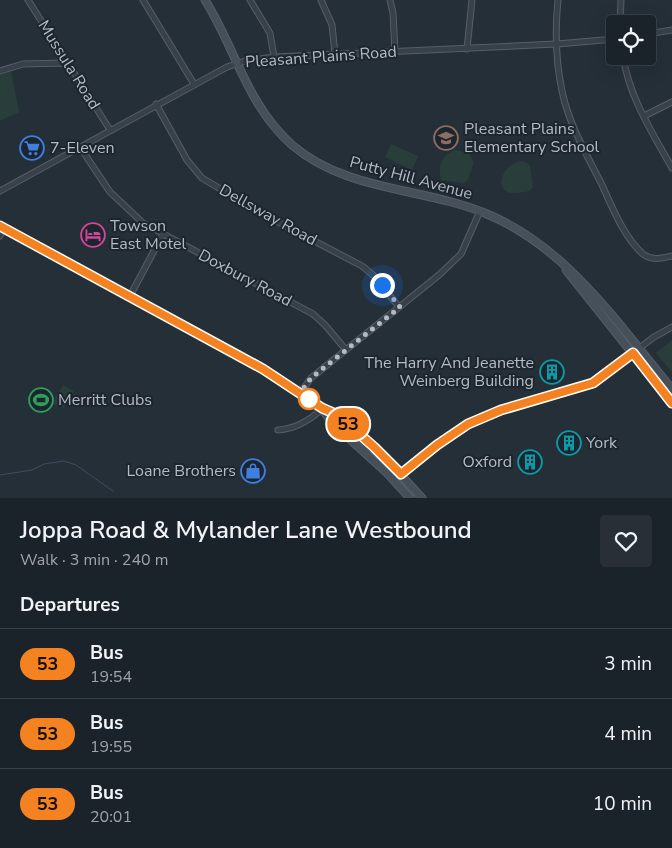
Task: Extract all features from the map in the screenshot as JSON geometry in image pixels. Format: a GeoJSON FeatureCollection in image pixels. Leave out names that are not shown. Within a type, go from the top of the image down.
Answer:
{"type":"FeatureCollection","features":[{"type":"Feature","properties":{"kind":"street","name":"Mussula Road"},"geometry":{"type":"LineString","coordinates":[[28,0],[110,130]]}},
{"type":"Feature","properties":{"kind":"street"},"geometry":{"type":"LineString","coordinates":[[143,0],[194,84]]}},
{"type":"Feature","properties":{"kind":"street","name":"Putty Hill Avenue"},"geometry":{"type":"LineString","coordinates":[[205,0],[228,41],[254,99],[273,125],[294,146],[320,164],[336,172],[359,180],[480,211],[505,222],[529,236],[563,266],[573,281],[672,389]]}},
{"type":"Feature","properties":{"kind":"street"},"geometry":{"type":"LineString","coordinates":[[250,0],[270,33],[274,57]]}},
{"type":"Feature","properties":{"kind":"street"},"geometry":{"type":"LineString","coordinates":[[321,0],[332,25],[335,54]]}},
{"type":"Feature","properties":{"kind":"street"},"geometry":{"type":"LineString","coordinates":[[390,0],[393,13],[395,52]]}},
{"type":"Feature","properties":{"kind":"street"},"geometry":{"type":"LineString","coordinates":[[467,49],[472,0]]}},
{"type":"Feature","properties":{"kind":"street"},"geometry":{"type":"LineString","coordinates":[[558,0],[557,44],[559,77],[568,114],[629,237],[642,253],[653,259],[672,256]]}},
{"type":"Feature","properties":{"kind":"street"},"geometry":{"type":"LineString","coordinates":[[620,0],[620,15]]}},
{"type":"Feature","properties":{"kind":"street"},"geometry":{"type":"LineString","coordinates":[[656,33],[672,30]]}},
{"type":"Feature","properties":{"kind":"street","name":"Pleasant Plains Road"},"geometry":{"type":"LineString","coordinates":[[0,191],[156,104],[237,62],[274,57],[467,49],[606,40]]}},
{"type":"Feature","properties":{"kind":"street"},"geometry":{"type":"LineString","coordinates":[[0,71],[24,64],[67,63]]}},
{"type":"Feature","properties":{"kind":"street"},"geometry":{"type":"LineString","coordinates":[[625,65],[630,85],[644,116],[672,168]]}},
{"type":"Feature","properties":{"kind":"street"},"geometry":{"type":"LineString","coordinates":[[644,116],[672,102]]}},
{"type":"Feature","properties":{"kind":"street","name":"Dellsway Road"},"geometry":{"type":"LineString","coordinates":[[156,104],[187,160],[198,174],[252,208],[362,266],[373,275],[400,307]]}},
{"type":"Feature","properties":{"kind":"street","name":"Doxbury Road"},"geometry":{"type":"LineString","coordinates":[[80,147],[110,192],[138,218],[163,234],[313,314],[346,350]]}},
{"type":"Feature","properties":{"kind":"street"},"geometry":{"type":"LineString","coordinates":[[300,393],[311,378],[400,307],[462,254],[480,211]]}},
{"type":"Feature","properties":{"kind":"street"},"geometry":{"type":"LineString","coordinates":[[0,236],[2,227],[243,357],[322,408],[338,415],[401,474],[422,498]]}},
{"type":"Feature","properties":{"kind":"street"},"geometry":{"type":"LineString","coordinates":[[130,296],[163,234]]}},
{"type":"Feature","properties":{"kind":"street"},"geometry":{"type":"LineString","coordinates":[[393,480],[437,445],[468,424],[501,410],[593,383],[654,337],[672,327]]}},
{"type":"Feature","properties":{"kind":"street","name":"Putty Hill Avenue"},"geometry":{"type":"LineString","coordinates":[[636,350],[672,403]]}},
{"type":"Feature","properties":{"kind":"street"},"geometry":{"type":"LineString","coordinates":[[278,430],[300,424],[315,415],[322,408]]}},
{"type":"Feature","properties":{"kind":"street"},"geometry":{"type":"LineString","coordinates":[[322,408],[332,423],[410,498]]}},
{"type":"Feature","properties":{"kind":"green space"},"geometry":{"type":"Polygon","coordinates":[[[11,70],[19,112],[0,121],[0,75],[11,70]]]}},
{"type":"Feature","properties":{"kind":"green space"},"geometry":{"type":"Polygon","coordinates":[[[391,144],[418,156],[412,170],[385,157],[391,144]]]}},
{"type":"Feature","properties":{"kind":"green space"},"geometry":{"type":"Polygon","coordinates":[[[456,150],[468,153],[474,162],[468,180],[464,183],[441,180],[440,165],[442,161],[447,154],[456,150]]]}},
{"type":"Feature","properties":{"kind":"green space"},"geometry":{"type":"Polygon","coordinates":[[[520,161],[526,162],[530,166],[533,187],[530,191],[510,193],[502,186],[501,181],[505,171],[520,161]]]}},
{"type":"Feature","properties":{"kind":"green space"},"geometry":{"type":"Polygon","coordinates":[[[672,340],[672,372],[656,353],[672,340]]]}},
{"type":"Feature","properties":{"kind":"green space"},"geometry":{"type":"Polygon","coordinates":[[[63,385],[74,391],[64,408],[52,404],[63,385]]]}},
{"type":"Feature","properties":{"kind":"waterway"},"geometry":{"type":"LineString","coordinates":[[0,475],[32,470],[44,464],[64,461],[76,465],[113,491]]}},
{"type":"Feature","properties":{"kind":"bus line","name":"53"},"geometry":{"type":"LineString","coordinates":[[0,226],[230,349],[322,408],[338,415],[401,474],[437,445],[468,424],[517,404],[593,383],[633,353],[672,403]]}},
{"type":"Feature","properties":{"kind":"place","name":"Pleasant Plains Elementary School"},"geometry":{"type":"Point","coordinates":[446,138]}},
{"type":"Feature","properties":{"kind":"place","name":"7-Eleven"},"geometry":{"type":"Point","coordinates":[32,148]}},
{"type":"Feature","properties":{"kind":"place","name":"Towson East Motel"},"geometry":{"type":"Point","coordinates":[93,235]}},
{"type":"Feature","properties":{"kind":"place","name":"The Harry And Jeanette Weinberg Building"},"geometry":{"type":"Point","coordinates":[552,372]}},
{"type":"Feature","properties":{"kind":"place","name":"Merritt Clubs"},"geometry":{"type":"Point","coordinates":[41,400]}},
{"type":"Feature","properties":{"kind":"place","name":"York"},"geometry":{"type":"Point","coordinates":[569,443]}},
{"type":"Feature","properties":{"kind":"place","name":"Oxford"},"geometry":{"type":"Point","coordinates":[530,462]}},
{"type":"Feature","properties":{"kind":"place","name":"Loane Brothers"},"geometry":{"type":"Point","coordinates":[253,471]}},
{"type":"Feature","properties":{"kind":"route"},"geometry":{"type":"LineString","coordinates":[[309,399],[300,393],[311,378],[400,307],[382,285]]}}]}
